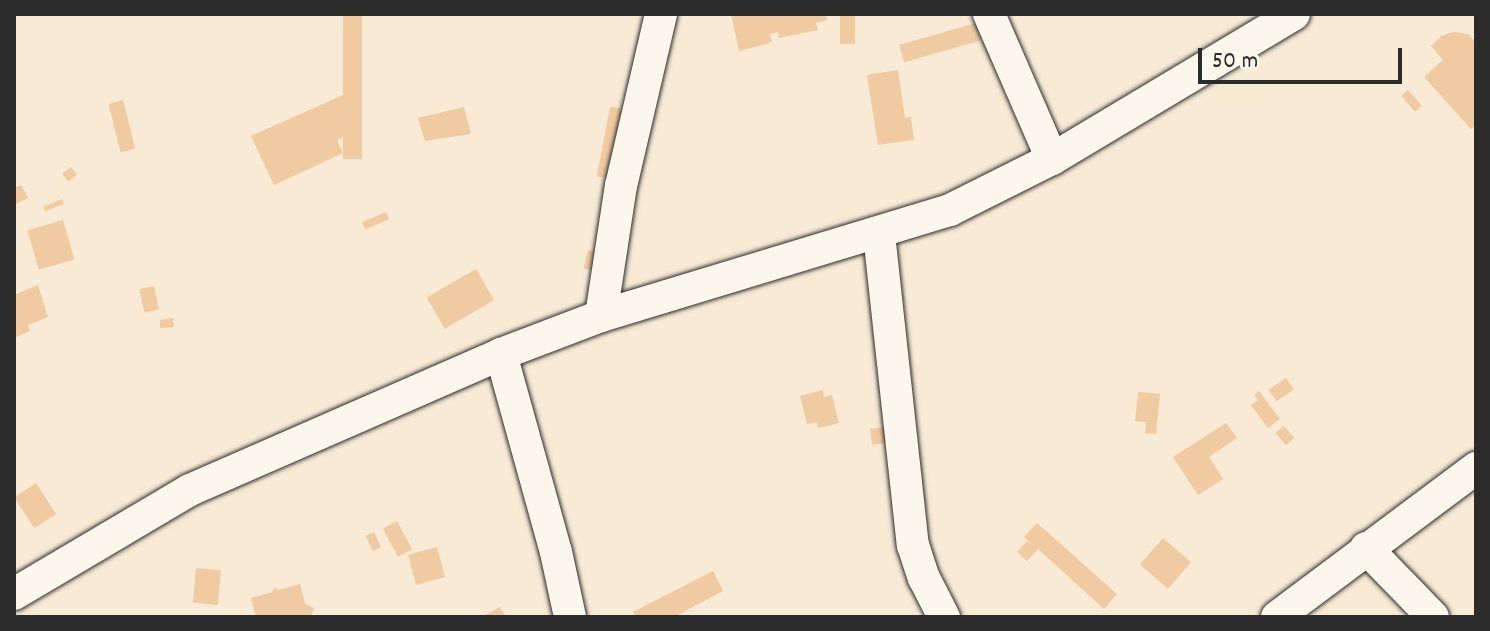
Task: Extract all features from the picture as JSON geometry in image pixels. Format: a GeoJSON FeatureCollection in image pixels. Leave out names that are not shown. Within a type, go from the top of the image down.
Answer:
{"type":"FeatureCollection","features":[{"type":"Feature","properties":{"kind":"street"},"geometry":{"type":"LineString","coordinates":[[601,316],[621,186],[661,14]]}},
{"type":"Feature","properties":{"kind":"street"},"geometry":{"type":"LineString","coordinates":[[989,14],[1052,159]]}},
{"type":"Feature","properties":{"kind":"street"},"geometry":{"type":"LineString","coordinates":[[14,594],[190,490],[501,354],[601,316],[950,210],[1052,159],[1294,14]]}},
{"type":"Feature","properties":{"kind":"street"},"geometry":{"type":"LineString","coordinates":[[879,234],[913,545],[924,578],[944,617]]}},
{"type":"Feature","properties":{"kind":"street"},"geometry":{"type":"LineString","coordinates":[[501,354],[556,552],[570,617]]}},
{"type":"Feature","properties":{"kind":"street"},"geometry":{"type":"LineString","coordinates":[[1277,617],[1476,468]]}},
{"type":"Feature","properties":{"kind":"street"},"geometry":{"type":"LineString","coordinates":[[1366,548],[1433,617]]}},
{"type":"Feature","properties":{"kind":"building"},"geometry":{"type":"Polygon","coordinates":[[[343,14],[362,14],[362,159],[343,159],[343,14]]]}},
{"type":"Feature","properties":{"kind":"building"},"geometry":{"type":"Polygon","coordinates":[[[731,14],[826,14],[827,20],[816,23],[818,30],[779,38],[778,32],[770,34],[772,41],[767,44],[739,51],[731,14]]]}},
{"type":"Feature","properties":{"kind":"building"},"geometry":{"type":"Polygon","coordinates":[[[840,14],[855,14],[855,44],[840,44],[840,14]]]}},
{"type":"Feature","properties":{"kind":"building"},"geometry":{"type":"Polygon","coordinates":[[[976,23],[981,40],[904,62],[899,45],[976,23]]]}},
{"type":"Feature","properties":{"kind":"building"},"geometry":{"type":"Polygon","coordinates":[[[1453,32],[1468,34],[1476,43],[1476,124],[1471,129],[1424,77],[1443,60],[1431,46],[1441,36],[1453,32]]]}},
{"type":"Feature","properties":{"kind":"building"},"geometry":{"type":"Polygon","coordinates":[[[898,70],[905,118],[911,117],[914,140],[878,145],[867,75],[898,70]]]}},
{"type":"Feature","properties":{"kind":"building"},"geometry":{"type":"Polygon","coordinates":[[[1408,90],[1422,106],[1415,112],[1401,96],[1408,90]]]}},
{"type":"Feature","properties":{"kind":"building"},"geometry":{"type":"Polygon","coordinates":[[[343,95],[358,131],[337,140],[343,153],[274,185],[251,136],[343,95]]]}},
{"type":"Feature","properties":{"kind":"building"},"geometry":{"type":"Polygon","coordinates":[[[123,100],[135,149],[121,152],[108,104],[123,100]]]}},
{"type":"Feature","properties":{"kind":"building"},"geometry":{"type":"Polygon","coordinates":[[[464,107],[471,134],[425,141],[418,118],[464,107]]]}},
{"type":"Feature","properties":{"kind":"building"},"geometry":{"type":"Polygon","coordinates":[[[610,107],[628,110],[614,180],[597,176],[610,107]]]}},
{"type":"Feature","properties":{"kind":"building"},"geometry":{"type":"Polygon","coordinates":[[[71,167],[77,175],[68,182],[62,174],[71,167]]]}},
{"type":"Feature","properties":{"kind":"building"},"geometry":{"type":"Polygon","coordinates":[[[21,185],[28,198],[14,205],[14,188],[21,185]]]}},
{"type":"Feature","properties":{"kind":"building"},"geometry":{"type":"Polygon","coordinates":[[[62,199],[64,204],[45,211],[43,206],[62,199]]]}},
{"type":"Feature","properties":{"kind":"building"},"geometry":{"type":"Polygon","coordinates":[[[386,212],[389,219],[365,230],[362,222],[386,212]]]}},
{"type":"Feature","properties":{"kind":"building"},"geometry":{"type":"Polygon","coordinates":[[[63,220],[74,259],[39,270],[27,230],[63,220]]]}},
{"type":"Feature","properties":{"kind":"building"},"geometry":{"type":"Polygon","coordinates":[[[588,250],[601,253],[596,271],[584,269],[588,250]]]}},
{"type":"Feature","properties":{"kind":"building"},"geometry":{"type":"Polygon","coordinates":[[[476,269],[494,300],[445,329],[427,298],[476,269]]]}},
{"type":"Feature","properties":{"kind":"building"},"geometry":{"type":"Polygon","coordinates":[[[38,285],[48,317],[28,325],[30,331],[14,338],[14,295],[38,285]]]}},
{"type":"Feature","properties":{"kind":"building"},"geometry":{"type":"Polygon","coordinates":[[[154,286],[159,309],[144,313],[139,289],[154,286]]]}},
{"type":"Feature","properties":{"kind":"building"},"geometry":{"type":"Polygon","coordinates":[[[173,318],[174,327],[160,328],[160,320],[173,318]]]}},
{"type":"Feature","properties":{"kind":"building"},"geometry":{"type":"Polygon","coordinates":[[[1286,378],[1294,390],[1276,401],[1269,390],[1286,378]]]}},
{"type":"Feature","properties":{"kind":"building"},"geometry":{"type":"Polygon","coordinates":[[[823,390],[824,397],[832,395],[839,423],[818,428],[817,422],[807,424],[800,396],[823,390]]]}},
{"type":"Feature","properties":{"kind":"building"},"geometry":{"type":"Polygon","coordinates":[[[1259,391],[1280,419],[1268,428],[1251,405],[1258,400],[1254,395],[1259,391]]]}},
{"type":"Feature","properties":{"kind":"building"},"geometry":{"type":"Polygon","coordinates":[[[1138,392],[1160,394],[1156,434],[1145,433],[1146,422],[1135,421],[1138,392]]]}},
{"type":"Feature","properties":{"kind":"building"},"geometry":{"type":"Polygon","coordinates":[[[1226,423],[1237,438],[1209,457],[1223,479],[1198,495],[1173,457],[1226,423]]]}},
{"type":"Feature","properties":{"kind":"building"},"geometry":{"type":"Polygon","coordinates":[[[1284,426],[1294,438],[1286,445],[1276,433],[1284,426]]]}},
{"type":"Feature","properties":{"kind":"building"},"geometry":{"type":"Polygon","coordinates":[[[885,427],[887,443],[872,445],[870,429],[885,427]]]}},
{"type":"Feature","properties":{"kind":"building"},"geometry":{"type":"Polygon","coordinates":[[[36,483],[56,514],[34,528],[14,497],[36,483]]]}},
{"type":"Feature","properties":{"kind":"building"},"geometry":{"type":"Polygon","coordinates":[[[397,521],[412,549],[398,557],[383,529],[397,521]]]}},
{"type":"Feature","properties":{"kind":"building"},"geometry":{"type":"Polygon","coordinates":[[[1037,523],[1117,594],[1104,609],[1038,549],[1027,561],[1017,552],[1027,541],[1034,546],[1024,537],[1037,523]]]}},
{"type":"Feature","properties":{"kind":"building"},"geometry":{"type":"Polygon","coordinates":[[[374,532],[381,548],[373,551],[366,536],[374,532]]]}},
{"type":"Feature","properties":{"kind":"building"},"geometry":{"type":"Polygon","coordinates":[[[1163,538],[1191,562],[1168,589],[1140,564],[1163,538]]]}},
{"type":"Feature","properties":{"kind":"building"},"geometry":{"type":"Polygon","coordinates":[[[437,547],[445,577],[416,585],[408,555],[437,547]]]}},
{"type":"Feature","properties":{"kind":"building"},"geometry":{"type":"Polygon","coordinates":[[[196,568],[221,570],[218,605],[193,603],[196,568]]]}},
{"type":"Feature","properties":{"kind":"building"},"geometry":{"type":"Polygon","coordinates":[[[713,571],[723,591],[674,617],[636,617],[633,612],[713,571]]]}},
{"type":"Feature","properties":{"kind":"building"},"geometry":{"type":"Polygon","coordinates":[[[300,584],[305,604],[314,608],[311,617],[256,617],[251,598],[272,592],[275,588],[279,590],[300,584]]]}},
{"type":"Feature","properties":{"kind":"building"},"geometry":{"type":"Polygon","coordinates":[[[500,607],[506,617],[482,617],[500,607]]]}}]}
